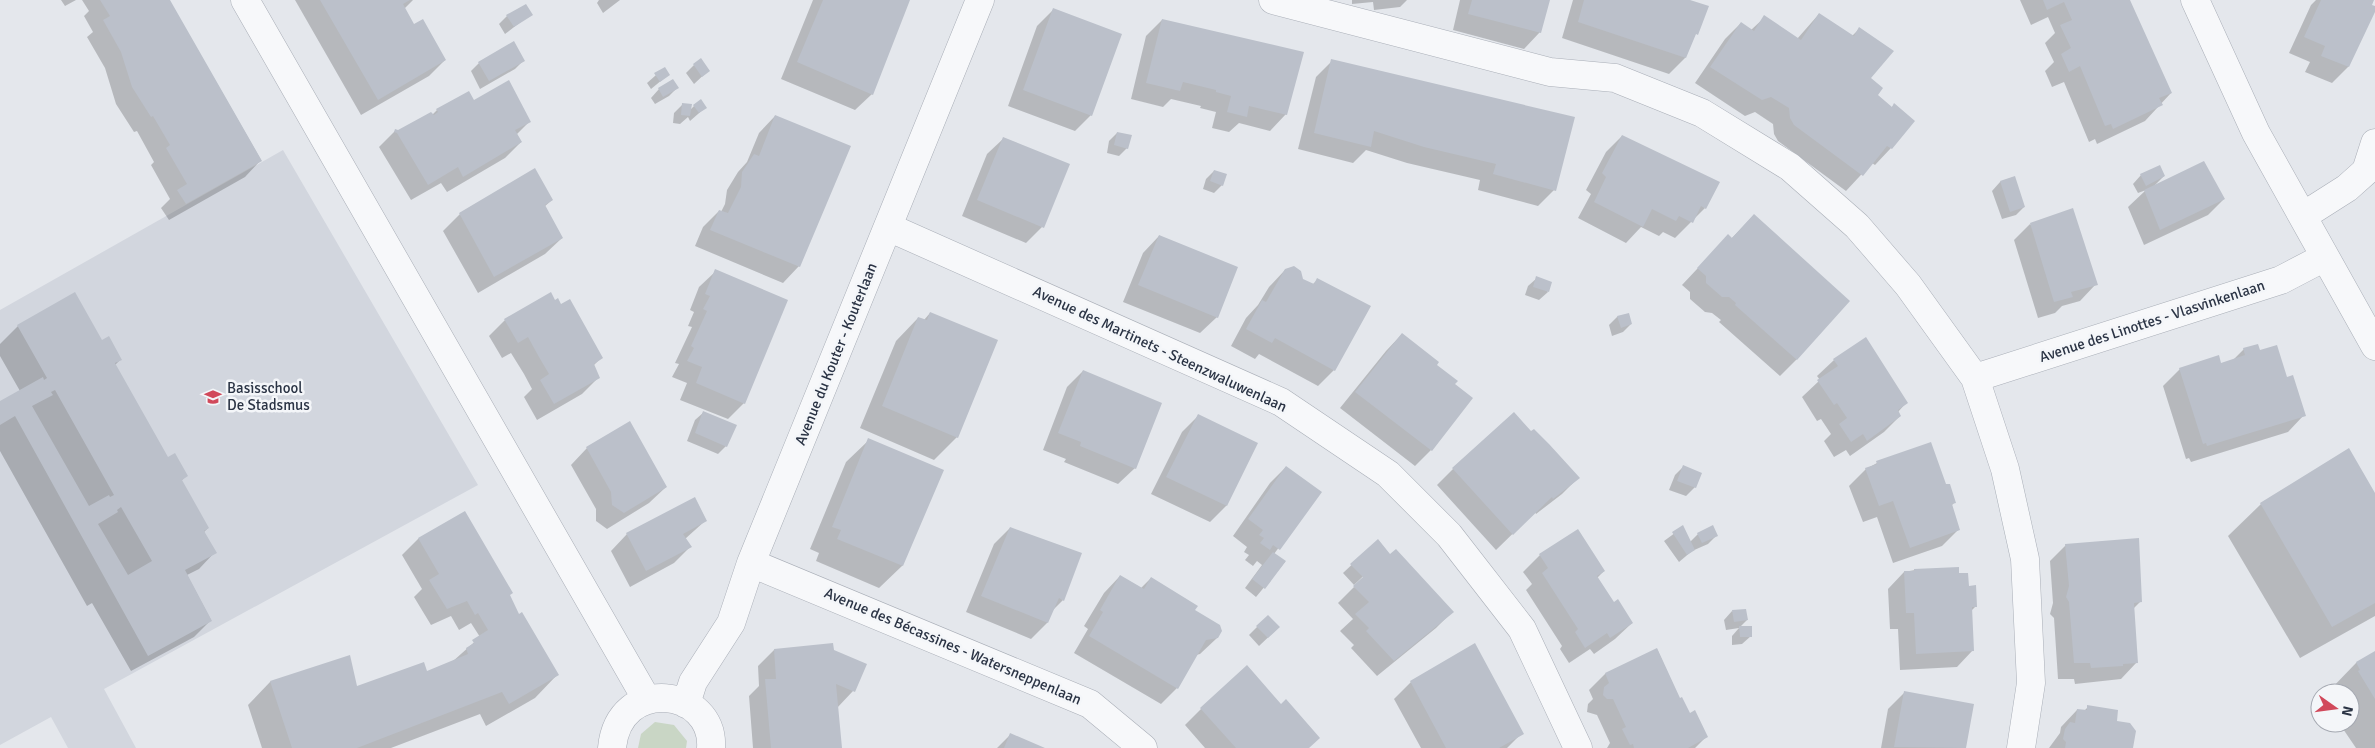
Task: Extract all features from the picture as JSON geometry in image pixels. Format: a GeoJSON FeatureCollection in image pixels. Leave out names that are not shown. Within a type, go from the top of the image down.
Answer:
{"type":"FeatureCollection","features":[{"type":"Feature","properties":{"kind":"street"},"geometry":{"type":"LineString","coordinates":[[245,0],[647,700]]}},
{"type":"Feature","properties":{"kind":"street","name":"Avenue du Kouter - Kouterlaan"},"geometry":{"type":"LineString","coordinates":[[686,704],[693,682],[731,623],[751,563],[980,0]]}},
{"type":"Feature","properties":{"kind":"street"},"geometry":{"type":"LineString","coordinates":[[1272,0],[1550,72],[1615,78],[1702,113],[1790,167],[1857,226],[1908,285],[1975,378],[2005,469],[2025,559],[2031,684],[2021,748]]}},
{"type":"Feature","properties":{"kind":"street"},"geometry":{"type":"LineString","coordinates":[[2196,0],[2256,133],[2375,346]]}},
{"type":"Feature","properties":{"kind":"street"},"geometry":{"type":"LineString","coordinates":[[2303,216],[2347,188],[2366,171],[2375,142]]}},
{"type":"Feature","properties":{"kind":"street","name":"Avenue des Martinets - Steenzwaluwenlaan"},"geometry":{"type":"LineString","coordinates":[[888,227],[1281,402],[1388,474],[1449,535],[1522,629],[1578,748]]}},
{"type":"Feature","properties":{"kind":"street","name":"Avenue des Linottes - Vlasvinkenlaan"},"geometry":{"type":"LineString","coordinates":[[1975,378],[2281,280],[2324,257]]}},
{"type":"Feature","properties":{"kind":"street","name":"Avenue des Bécassines - Watersneppenlaan"},"geometry":{"type":"LineString","coordinates":[[751,563],[1090,704],[1143,748]]}},
{"type":"Feature","properties":{"kind":"street"},"geometry":{"type":"LineString","coordinates":[[610,748],[614,732],[622,717],[633,706],[647,700],[668,698],[686,704],[699,714],[707,728],[711,748]]}},
{"type":"Feature","properties":{"kind":"shaded area","name":"Basisschool De Stadsmus"},"geometry":{"type":"Polygon","coordinates":[[[283,150],[478,485],[104,689],[136,748],[68,748],[51,717],[0,745],[0,310],[283,150]]]}},
{"type":"Feature","properties":{"kind":"green space"},"geometry":{"type":"Polygon","coordinates":[[[655,722],[674,725],[687,741],[686,748],[638,748],[641,734],[655,722]]]}},
{"type":"Feature","properties":{"kind":"building"},"geometry":{"type":"Polygon","coordinates":[[[100,0],[170,0],[262,161],[186,204],[177,190],[187,184],[166,148],[170,145],[153,116],[151,117],[132,87],[121,52],[103,20],[110,16],[100,0]]]}},
{"type":"Feature","properties":{"kind":"building"},"geometry":{"type":"Polygon","coordinates":[[[320,0],[410,0],[403,4],[414,24],[423,19],[446,60],[378,100],[320,0]]]}},
{"type":"Feature","properties":{"kind":"building"},"geometry":{"type":"Polygon","coordinates":[[[823,0],[910,0],[873,95],[797,62],[823,0]]]}},
{"type":"Feature","properties":{"kind":"building"},"geometry":{"type":"Polygon","coordinates":[[[1472,0],[1550,0],[1541,33],[1468,14],[1472,0]]]}},
{"type":"Feature","properties":{"kind":"building"},"geometry":{"type":"Polygon","coordinates":[[[1584,0],[1690,0],[1709,6],[1698,35],[1696,34],[1686,58],[1578,22],[1584,0]]]}},
{"type":"Feature","properties":{"kind":"building"},"geometry":{"type":"Polygon","coordinates":[[[2043,0],[2130,0],[2172,93],[2159,98],[2163,105],[2113,129],[2111,124],[2105,126],[2080,66],[2069,72],[2061,54],[2071,48],[2060,25],[2072,20],[2064,2],[2047,10],[2043,0]]]}},
{"type":"Feature","properties":{"kind":"building"},"geometry":{"type":"Polygon","coordinates":[[[2321,0],[2374,0],[2372,5],[2375,6],[2375,12],[2349,67],[2321,56],[2325,46],[2304,37],[2321,0]]]}},
{"type":"Feature","properties":{"kind":"building"},"geometry":{"type":"Polygon","coordinates":[[[526,4],[533,15],[514,27],[506,15],[526,4]]]}},
{"type":"Feature","properties":{"kind":"building"},"geometry":{"type":"Polygon","coordinates":[[[1053,8],[1122,34],[1092,116],[1023,90],[1053,8]]]}},
{"type":"Feature","properties":{"kind":"building"},"geometry":{"type":"Polygon","coordinates":[[[1819,13],[1854,36],[1859,27],[1894,51],[1871,78],[1883,88],[1878,95],[1892,107],[1894,103],[1915,121],[1892,149],[1887,146],[1863,176],[1794,125],[1790,118],[1789,108],[1771,97],[1762,100],[1710,67],[1741,22],[1754,31],[1764,15],[1801,40],[1819,13]]]}},
{"type":"Feature","properties":{"kind":"building"},"geometry":{"type":"Polygon","coordinates":[[[1162,19],[1304,52],[1287,115],[1249,106],[1247,117],[1227,112],[1231,96],[1216,92],[1216,90],[1183,82],[1180,91],[1146,83],[1162,19]]]}},
{"type":"Feature","properties":{"kind":"building"},"geometry":{"type":"Polygon","coordinates":[[[514,41],[525,61],[489,81],[478,62],[514,41]]]}},
{"type":"Feature","properties":{"kind":"building"},"geometry":{"type":"Polygon","coordinates":[[[701,58],[710,71],[702,77],[693,64],[701,58]]]}},
{"type":"Feature","properties":{"kind":"building"},"geometry":{"type":"Polygon","coordinates":[[[1331,59],[1575,117],[1556,191],[1493,174],[1496,164],[1424,147],[1374,131],[1371,147],[1314,133],[1331,59]]]}},
{"type":"Feature","properties":{"kind":"building"},"geometry":{"type":"Polygon","coordinates":[[[665,67],[670,75],[660,82],[654,73],[665,67]]]}},
{"type":"Feature","properties":{"kind":"building"},"geometry":{"type":"Polygon","coordinates":[[[673,79],[679,88],[663,97],[658,88],[673,79]]]}},
{"type":"Feature","properties":{"kind":"building"},"geometry":{"type":"Polygon","coordinates":[[[509,80],[531,122],[515,130],[522,142],[463,177],[458,167],[428,185],[397,133],[394,132],[395,129],[398,130],[431,112],[434,115],[438,112],[436,109],[469,91],[474,100],[509,80]]]}},
{"type":"Feature","properties":{"kind":"building"},"geometry":{"type":"Polygon","coordinates":[[[701,99],[707,108],[699,113],[693,105],[701,99]]]}},
{"type":"Feature","properties":{"kind":"building"},"geometry":{"type":"Polygon","coordinates":[[[682,103],[692,104],[690,116],[681,115],[682,103]]]}},
{"type":"Feature","properties":{"kind":"building"},"geometry":{"type":"Polygon","coordinates":[[[775,115],[851,146],[800,267],[710,230],[719,210],[728,213],[741,187],[742,172],[754,154],[759,156],[775,115]]]}},
{"type":"Feature","properties":{"kind":"building"},"geometry":{"type":"Polygon","coordinates":[[[1117,132],[1132,135],[1128,149],[1114,145],[1117,132]]]}},
{"type":"Feature","properties":{"kind":"building"},"geometry":{"type":"Polygon","coordinates":[[[1622,135],[1720,182],[1706,209],[1701,206],[1693,223],[1679,216],[1676,221],[1652,209],[1643,227],[1594,202],[1606,177],[1602,173],[1622,135]]]}},
{"type":"Feature","properties":{"kind":"building"},"geometry":{"type":"Polygon","coordinates":[[[1003,137],[1070,164],[1044,228],[977,200],[1003,137]]]}},
{"type":"Feature","properties":{"kind":"building"},"geometry":{"type":"Polygon","coordinates":[[[2204,161],[2225,199],[2160,230],[2144,190],[2204,161]]]}},
{"type":"Feature","properties":{"kind":"building"},"geometry":{"type":"Polygon","coordinates":[[[2160,165],[2165,176],[2146,186],[2140,174],[2160,165]]]}},
{"type":"Feature","properties":{"kind":"building"},"geometry":{"type":"Polygon","coordinates":[[[535,168],[553,200],[545,205],[563,238],[494,277],[459,213],[535,168]]]}},
{"type":"Feature","properties":{"kind":"building"},"geometry":{"type":"Polygon","coordinates":[[[1214,170],[1227,174],[1223,186],[1210,181],[1214,170]]]}},
{"type":"Feature","properties":{"kind":"building"},"geometry":{"type":"Polygon","coordinates":[[[2015,176],[2025,207],[2010,212],[2000,181],[2015,176]]]}},
{"type":"Feature","properties":{"kind":"building"},"geometry":{"type":"Polygon","coordinates":[[[2073,208],[2098,285],[2071,292],[2073,297],[2054,302],[2030,223],[2073,208]]]}},
{"type":"Feature","properties":{"kind":"building"},"geometry":{"type":"Polygon","coordinates":[[[1754,214],[1850,301],[1797,360],[1735,305],[1736,303],[1729,297],[1722,297],[1706,283],[1706,276],[1697,268],[1728,234],[1732,238],[1754,214]]]}},
{"type":"Feature","properties":{"kind":"building"},"geometry":{"type":"Polygon","coordinates":[[[1159,235],[1238,267],[1218,318],[1138,285],[1159,235]]]}},
{"type":"Feature","properties":{"kind":"building"},"geometry":{"type":"Polygon","coordinates":[[[1294,266],[1301,271],[1303,279],[1314,284],[1317,278],[1371,306],[1335,371],[1275,338],[1272,343],[1246,329],[1262,300],[1266,302],[1285,269],[1294,266]]]}},
{"type":"Feature","properties":{"kind":"building"},"geometry":{"type":"Polygon","coordinates":[[[715,269],[788,300],[745,404],[696,383],[702,367],[687,361],[694,348],[691,346],[707,311],[703,309],[710,296],[705,294],[715,269]]]}},
{"type":"Feature","properties":{"kind":"building"},"geometry":{"type":"Polygon","coordinates":[[[1536,276],[1552,282],[1549,292],[1533,287],[1536,276]]]}},
{"type":"Feature","properties":{"kind":"building"},"geometry":{"type":"Polygon","coordinates":[[[75,292],[102,340],[109,336],[122,360],[115,363],[168,457],[175,453],[188,476],[182,480],[209,528],[204,531],[217,553],[185,570],[212,621],[148,656],[15,416],[0,425],[0,401],[43,377],[44,380],[47,378],[17,325],[75,292]],[[55,390],[51,392],[53,395],[32,406],[89,506],[109,495],[110,497],[114,495],[55,390]],[[121,507],[117,510],[118,512],[98,524],[128,575],[152,561],[121,507]]]}},
{"type":"Feature","properties":{"kind":"building"},"geometry":{"type":"Polygon","coordinates":[[[551,292],[555,300],[558,298],[561,304],[570,299],[603,358],[594,364],[600,378],[554,404],[540,380],[549,374],[528,337],[518,343],[504,319],[551,292]]]}},
{"type":"Feature","properties":{"kind":"building"},"geometry":{"type":"Polygon","coordinates":[[[930,312],[998,340],[958,438],[882,406],[918,317],[927,320],[930,312]]]}},
{"type":"Feature","properties":{"kind":"building"},"geometry":{"type":"Polygon","coordinates":[[[1629,313],[1632,324],[1621,328],[1617,316],[1629,313]]]}},
{"type":"Feature","properties":{"kind":"building"},"geometry":{"type":"Polygon","coordinates":[[[1402,333],[1439,362],[1437,365],[1458,381],[1455,384],[1473,398],[1432,451],[1355,392],[1402,333]]]}},
{"type":"Feature","properties":{"kind":"building"},"geometry":{"type":"Polygon","coordinates":[[[1866,337],[1908,403],[1898,410],[1901,416],[1867,441],[1863,434],[1851,442],[1839,424],[1847,418],[1837,403],[1834,405],[1817,380],[1838,366],[1833,359],[1866,337]]]}},
{"type":"Feature","properties":{"kind":"building"},"geometry":{"type":"Polygon","coordinates":[[[2258,344],[2260,350],[2277,345],[2287,377],[2293,375],[2306,416],[2207,446],[2206,443],[2203,444],[2179,368],[2219,355],[2221,363],[2245,355],[2243,348],[2258,344]]]}},
{"type":"Feature","properties":{"kind":"building"},"geometry":{"type":"Polygon","coordinates":[[[1083,370],[1162,403],[1136,469],[1080,446],[1081,442],[1058,433],[1083,370]]]}},
{"type":"Feature","properties":{"kind":"building"},"geometry":{"type":"Polygon","coordinates":[[[703,411],[737,425],[727,447],[695,433],[703,411]]]}},
{"type":"Feature","properties":{"kind":"building"},"geometry":{"type":"Polygon","coordinates":[[[1514,412],[1531,431],[1534,429],[1549,444],[1580,478],[1553,499],[1552,497],[1513,535],[1452,468],[1514,412]]]}},
{"type":"Feature","properties":{"kind":"building"},"geometry":{"type":"Polygon","coordinates":[[[1198,414],[1258,443],[1227,506],[1166,477],[1198,414]]]}},
{"type":"Feature","properties":{"kind":"building"},"geometry":{"type":"Polygon","coordinates":[[[630,421],[667,487],[624,513],[612,505],[611,492],[586,447],[630,421]]]}},
{"type":"Feature","properties":{"kind":"building"},"geometry":{"type":"Polygon","coordinates":[[[868,438],[944,470],[903,566],[837,539],[841,530],[832,527],[868,438]]]}},
{"type":"Feature","properties":{"kind":"building"},"geometry":{"type":"Polygon","coordinates":[[[1931,442],[1946,484],[1950,484],[1956,503],[1952,504],[1960,530],[1910,548],[1893,501],[1879,506],[1865,468],[1877,464],[1876,461],[1931,442]]]}},
{"type":"Feature","properties":{"kind":"building"},"geometry":{"type":"Polygon","coordinates":[[[2349,448],[2375,493],[2375,603],[2332,627],[2260,503],[2349,448]]]}},
{"type":"Feature","properties":{"kind":"building"},"geometry":{"type":"Polygon","coordinates":[[[1683,465],[1702,473],[1696,488],[1677,481],[1683,465]]]}},
{"type":"Feature","properties":{"kind":"building"},"geometry":{"type":"Polygon","coordinates":[[[1286,466],[1322,492],[1280,550],[1273,545],[1270,550],[1260,543],[1264,538],[1259,535],[1263,530],[1248,519],[1286,466]]]}},
{"type":"Feature","properties":{"kind":"building"},"geometry":{"type":"Polygon","coordinates":[[[695,497],[707,521],[683,534],[692,547],[646,571],[626,533],[695,497]]]}},
{"type":"Feature","properties":{"kind":"building"},"geometry":{"type":"Polygon","coordinates":[[[465,511],[513,593],[510,595],[519,614],[522,612],[559,675],[509,704],[502,692],[357,748],[292,748],[270,681],[350,655],[357,686],[424,662],[427,671],[468,654],[466,648],[474,643],[472,640],[488,630],[478,613],[475,615],[467,601],[447,609],[429,580],[439,574],[418,538],[465,511]]]}},
{"type":"Feature","properties":{"kind":"building"},"geometry":{"type":"Polygon","coordinates":[[[1683,525],[1695,550],[1687,555],[1672,532],[1683,525]]]}},
{"type":"Feature","properties":{"kind":"building"},"geometry":{"type":"Polygon","coordinates":[[[1713,525],[1718,536],[1702,543],[1697,533],[1713,525]]]}},
{"type":"Feature","properties":{"kind":"building"},"geometry":{"type":"Polygon","coordinates":[[[1010,527],[1082,553],[1064,601],[1059,598],[1048,623],[981,596],[1010,527]]]}},
{"type":"Feature","properties":{"kind":"building"},"geometry":{"type":"Polygon","coordinates":[[[1578,529],[1605,571],[1597,576],[1614,602],[1618,599],[1633,623],[1610,638],[1607,633],[1585,648],[1575,632],[1578,629],[1542,573],[1548,568],[1539,554],[1578,529]]]}},
{"type":"Feature","properties":{"kind":"building"},"geometry":{"type":"Polygon","coordinates":[[[2139,538],[2142,602],[2134,603],[2138,663],[2091,668],[2090,663],[2074,663],[2069,602],[2066,597],[2069,586],[2065,544],[2139,538]]]}},
{"type":"Feature","properties":{"kind":"building"},"geometry":{"type":"Polygon","coordinates":[[[1378,539],[1390,554],[1396,549],[1454,612],[1394,661],[1366,631],[1369,628],[1355,614],[1369,602],[1353,586],[1363,577],[1350,564],[1378,539]]]}},
{"type":"Feature","properties":{"kind":"building"},"geometry":{"type":"Polygon","coordinates":[[[1273,552],[1286,561],[1265,589],[1252,579],[1273,552]]]}},
{"type":"Feature","properties":{"kind":"building"},"geometry":{"type":"Polygon","coordinates":[[[1959,567],[1959,573],[1968,573],[1969,586],[1976,585],[1977,607],[1972,607],[1974,651],[1916,654],[1914,613],[1906,613],[1904,571],[1959,567]]]}},
{"type":"Feature","properties":{"kind":"building"},"geometry":{"type":"Polygon","coordinates":[[[1120,575],[1144,589],[1151,577],[1198,606],[1195,610],[1220,625],[1222,631],[1218,638],[1206,640],[1178,689],[1089,636],[1103,612],[1100,610],[1120,575]]]}},
{"type":"Feature","properties":{"kind":"building"},"geometry":{"type":"Polygon","coordinates":[[[1746,609],[1748,620],[1734,622],[1732,610],[1746,609]]]}},
{"type":"Feature","properties":{"kind":"building"},"geometry":{"type":"Polygon","coordinates":[[[1268,615],[1280,627],[1268,638],[1256,626],[1268,615]]]}},
{"type":"Feature","properties":{"kind":"building"},"geometry":{"type":"Polygon","coordinates":[[[1739,626],[1752,626],[1752,637],[1740,637],[1739,626]]]}},
{"type":"Feature","properties":{"kind":"building"},"geometry":{"type":"Polygon","coordinates":[[[833,643],[834,650],[867,664],[855,692],[836,684],[842,748],[771,748],[765,679],[776,679],[774,649],[833,643]]]}},
{"type":"Feature","properties":{"kind":"building"},"geometry":{"type":"Polygon","coordinates":[[[1475,643],[1524,734],[1499,748],[1446,748],[1410,681],[1475,643]]]}},
{"type":"Feature","properties":{"kind":"building"},"geometry":{"type":"Polygon","coordinates":[[[1657,648],[1680,698],[1682,697],[1690,713],[1695,710],[1708,737],[1688,748],[1634,748],[1633,744],[1630,745],[1622,729],[1626,727],[1613,699],[1607,699],[1603,695],[1604,687],[1609,683],[1605,673],[1657,648]]]}},
{"type":"Feature","properties":{"kind":"building"},"geometry":{"type":"Polygon","coordinates":[[[2375,651],[2375,699],[2358,671],[2360,670],[2356,662],[2375,651]]]}},
{"type":"Feature","properties":{"kind":"building"},"geometry":{"type":"Polygon","coordinates":[[[1247,665],[1281,704],[1286,699],[1320,738],[1309,748],[1236,748],[1200,708],[1247,665]]]}},
{"type":"Feature","properties":{"kind":"building"},"geometry":{"type":"Polygon","coordinates":[[[1904,691],[1974,704],[1966,748],[1894,747],[1904,691]]]}},
{"type":"Feature","properties":{"kind":"building"},"geometry":{"type":"Polygon","coordinates":[[[2087,705],[2118,710],[2117,721],[2130,723],[2136,731],[2133,748],[2065,748],[2066,742],[2063,739],[2065,729],[2070,722],[2075,723],[2077,709],[2087,710],[2087,705]]]}},
{"type":"Feature","properties":{"kind":"building"},"geometry":{"type":"Polygon","coordinates":[[[1010,733],[1045,748],[1004,748],[1010,733]]]}},
{"type":"Feature","properties":{"kind":"place","name":"Basisschool De Stadsmus"},"geometry":{"type":"Point","coordinates":[213,397]}}]}
